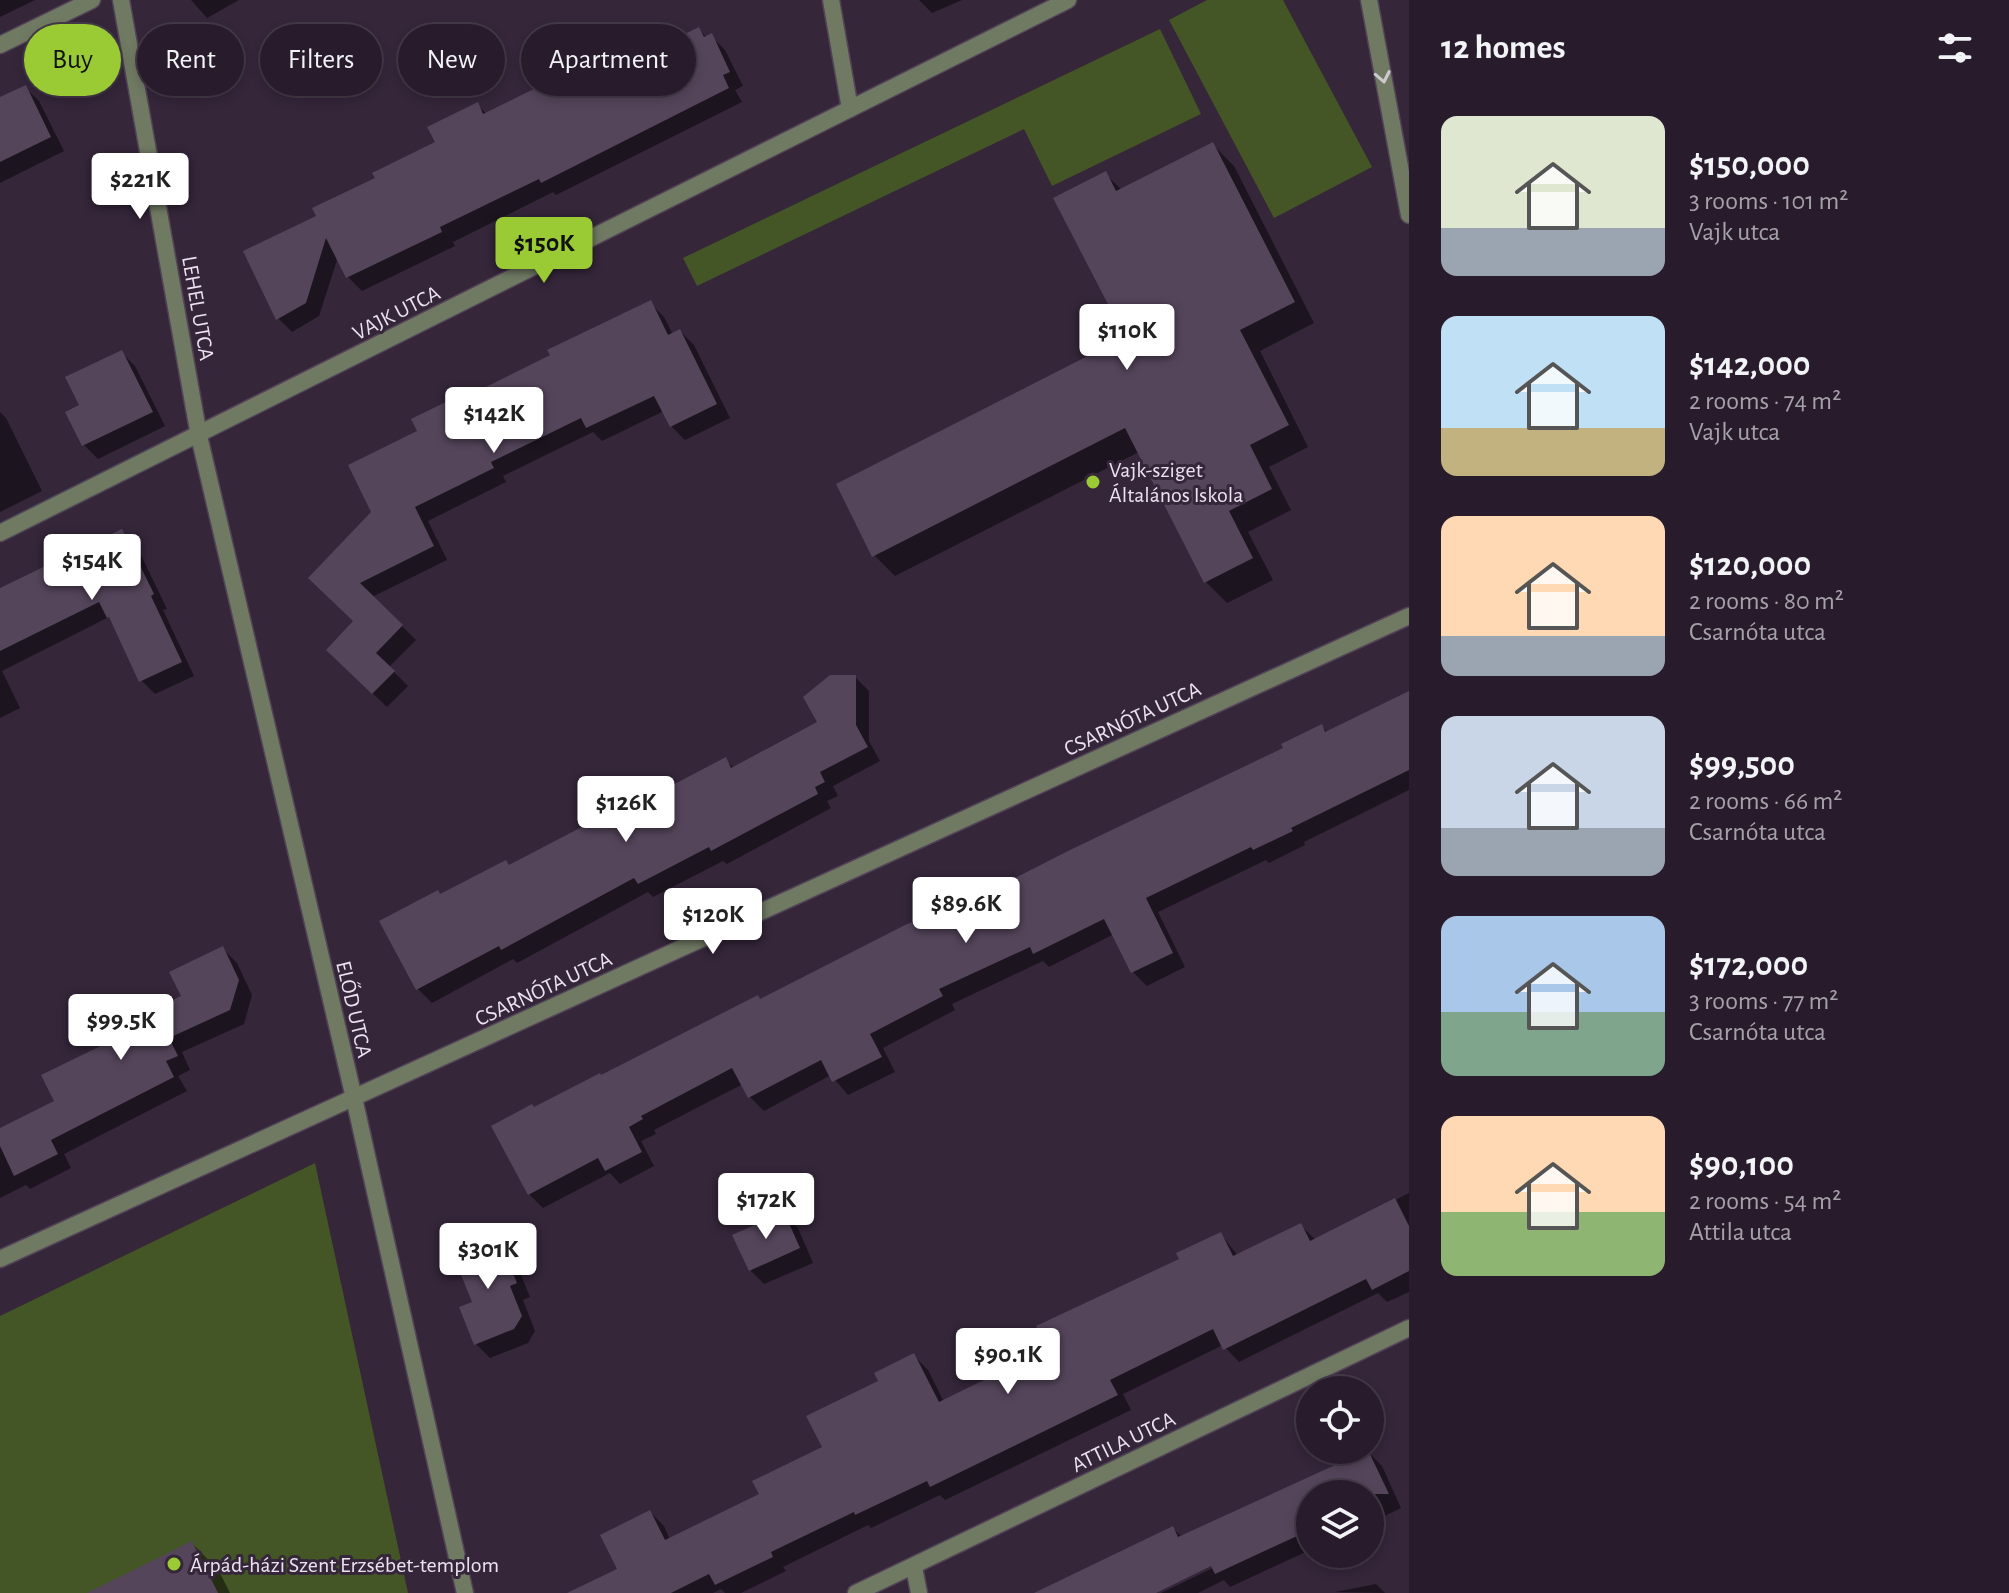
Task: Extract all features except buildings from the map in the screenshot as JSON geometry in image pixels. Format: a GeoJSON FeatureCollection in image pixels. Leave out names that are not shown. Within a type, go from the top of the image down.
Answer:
{"type":"FeatureCollection","features":[{"type":"Feature","properties":{"kind":"street"},"geometry":{"type":"LineString","coordinates":[[0,45],[92,0]]}},
{"type":"Feature","properties":{"kind":"street","name":"LEHEL UTCA"},"geometry":{"type":"LineString","coordinates":[[121,0],[199,436]]}},
{"type":"Feature","properties":{"kind":"street"},"geometry":{"type":"LineString","coordinates":[[831,0],[850,109]]}},
{"type":"Feature","properties":{"kind":"street","name":"VAJK UTCA"},"geometry":{"type":"LineString","coordinates":[[0,533],[1068,0]]}},
{"type":"Feature","properties":{"kind":"street"},"geometry":{"type":"LineString","coordinates":[[1369,0],[1409,215]]}},
{"type":"Feature","properties":{"kind":"street","name":"ELŐD UTCA"},"geometry":{"type":"LineString","coordinates":[[199,436],[354,1098],[465,1593]]}},
{"type":"Feature","properties":{"kind":"street","name":"CSARNÓTA UTCA"},"geometry":{"type":"LineString","coordinates":[[0,1259],[1409,616]]}},
{"type":"Feature","properties":{"kind":"street","name":"ATTILA UTCA"},"geometry":{"type":"LineString","coordinates":[[856,1593],[1409,1328]]}},
{"type":"Feature","properties":{"kind":"street"},"geometry":{"type":"LineString","coordinates":[[914,1567],[919,1593]]}},
{"type":"Feature","properties":{"kind":"green space"},"geometry":{"type":"Polygon","coordinates":[[[1207,0],[1283,0],[1372,167],[1274,218],[1169,20],[1207,0]]]}},
{"type":"Feature","properties":{"kind":"green space"},"geometry":{"type":"Polygon","coordinates":[[[1160,29],[1201,114],[1052,186],[1024,129],[697,286],[683,258],[1160,29]]]}},
{"type":"Feature","properties":{"kind":"green space"},"geometry":{"type":"Polygon","coordinates":[[[315,1163],[408,1593],[0,1593],[0,1316],[315,1163]]]}},
{"type":"Feature","properties":{"kind":"place","name":"Vajk-sziget Általános Iskola"},"geometry":{"type":"Point","coordinates":[1093,482]}},
{"type":"Feature","properties":{"kind":"place","name":"Árpád-házi Szent Erzsébet-templom"},"geometry":{"type":"Point","coordinates":[174,1564]}}]}
